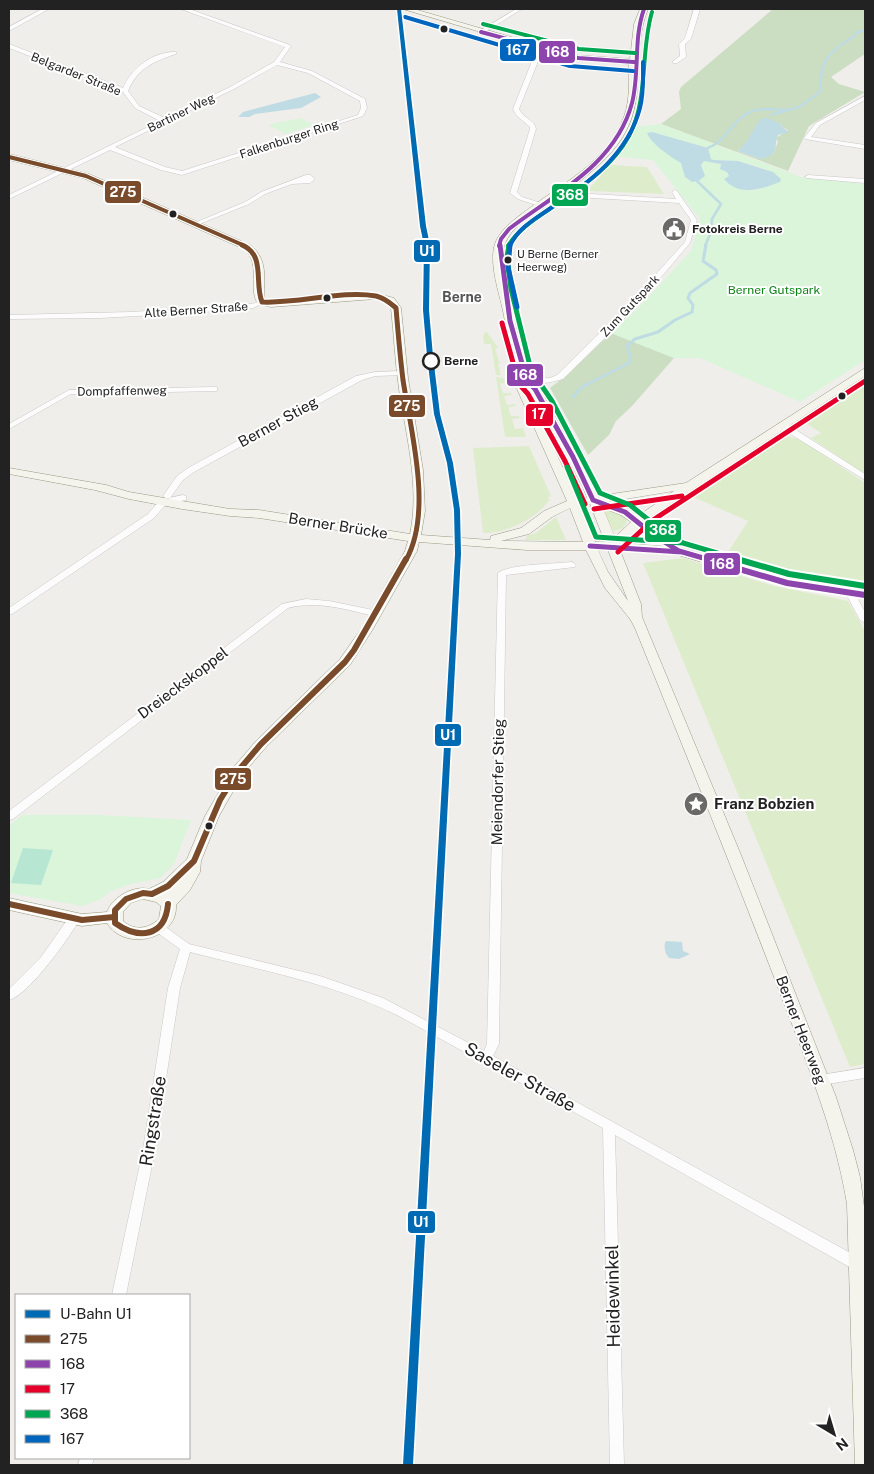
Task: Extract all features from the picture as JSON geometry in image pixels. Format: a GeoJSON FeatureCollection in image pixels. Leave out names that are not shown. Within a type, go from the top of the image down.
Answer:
{"type":"FeatureCollection","features":[{"type":"Feature","properties":{"kind":"main road"},"geometry":{"type":"LineString","coordinates":[[407,9],[540,49],[578,58],[634,62]]}},
{"type":"Feature","properties":{"kind":"main road","name":"Berner Heerweg"},"geometry":{"type":"LineString","coordinates":[[644,9],[634,38],[632,102],[622,131],[605,154],[591,168],[509,229],[501,239],[499,247],[510,321],[527,381],[535,389],[560,436],[576,461],[612,546],[635,604],[636,617],[727,835],[821,1080],[852,1173],[861,1266],[865,1465]]}},
{"type":"Feature","properties":{"kind":"main road"},"geometry":{"type":"LineString","coordinates":[[9,157],[66,169],[86,176],[247,248],[257,255],[259,262],[259,297],[262,302]]}},
{"type":"Feature","properties":{"kind":"main road"},"geometry":{"type":"LineString","coordinates":[[612,546],[638,521],[688,485],[865,371]]}},
{"type":"Feature","properties":{"kind":"main road","name":"Berner Heerweg"},"geometry":{"type":"LineString","coordinates":[[527,381],[522,389],[531,414],[573,504]]}},
{"type":"Feature","properties":{"kind":"main road"},"geometry":{"type":"LineString","coordinates":[[9,471],[98,487],[111,492],[165,499]]}},
{"type":"Feature","properties":{"kind":"main road","name":"Berner Brücke"},"geometry":{"type":"LineString","coordinates":[[477,542],[516,534],[532,526],[559,507],[688,485]]}},
{"type":"Feature","properties":{"kind":"main road","name":"Berner Brücke"},"geometry":{"type":"LineString","coordinates":[[165,499],[183,498],[246,508],[259,514]]}},
{"type":"Feature","properties":{"kind":"main road","name":"Berner Brücke"},"geometry":{"type":"LineString","coordinates":[[165,499],[242,514],[259,514],[415,539],[527,546],[612,546],[679,551]]}},
{"type":"Feature","properties":{"kind":"main road"},"geometry":{"type":"LineString","coordinates":[[593,500],[620,510],[679,551],[787,583],[865,595]]}},
{"type":"Feature","properties":{"kind":"main road"},"geometry":{"type":"LineString","coordinates":[[168,904],[152,894],[143,894],[126,899],[119,904],[114,917],[119,928],[132,934],[146,934],[159,928],[168,916],[168,904],[185,886],[193,872],[194,861],[220,800],[238,770],[261,744],[345,662],[354,650],[409,554],[415,539]]}},
{"type":"Feature","properties":{"kind":"main road","name":"Berner Heerweg"},"geometry":{"type":"LineString","coordinates":[[590,546],[612,589],[624,606],[636,617]]}},
{"type":"Feature","properties":{"kind":"main road"},"geometry":{"type":"LineString","coordinates":[[152,894],[168,886],[194,861]]}},
{"type":"Feature","properties":{"kind":"main road"},"geometry":{"type":"LineString","coordinates":[[9,904],[74,919],[114,917]]}},
{"type":"Feature","properties":{"kind":"street"},"geometry":{"type":"LineString","coordinates":[[9,29],[46,9]]}},
{"type":"Feature","properties":{"kind":"street","name":"Bartiner Weg"},"geometry":{"type":"LineString","coordinates":[[9,197],[232,88],[276,63],[288,46],[184,9]]}},
{"type":"Feature","properties":{"kind":"street"},"geometry":{"type":"LineString","coordinates":[[481,32],[519,9]]}},
{"type":"Feature","properties":{"kind":"street"},"geometry":{"type":"LineString","coordinates":[[675,62],[683,57],[682,44],[688,38],[697,9]]}},
{"type":"Feature","properties":{"kind":"street","name":"Belgarder Straße"},"geometry":{"type":"LineString","coordinates":[[9,46],[125,91],[137,107],[166,121]]}},
{"type":"Feature","properties":{"kind":"street"},"geometry":{"type":"LineString","coordinates":[[540,49],[516,109],[518,114],[533,126],[533,130],[513,193],[520,198],[542,205]]}},
{"type":"Feature","properties":{"kind":"street"},"geometry":{"type":"LineString","coordinates":[[125,91],[131,76],[141,67],[157,58],[174,53]]}},
{"type":"Feature","properties":{"kind":"street","name":"Falkenburger Ring"},"geometry":{"type":"LineString","coordinates":[[111,148],[163,169],[182,173],[360,116],[363,112],[363,100],[310,72],[276,63]]}},
{"type":"Feature","properties":{"kind":"street"},"geometry":{"type":"LineString","coordinates":[[865,98],[818,124],[807,138],[865,147]]}},
{"type":"Feature","properties":{"kind":"street"},"geometry":{"type":"LineString","coordinates":[[808,177],[865,181]]}},
{"type":"Feature","properties":{"kind":"street"},"geometry":{"type":"LineString","coordinates":[[195,224],[246,203],[262,193],[295,182]]}},
{"type":"Feature","properties":{"kind":"street"},"geometry":{"type":"LineString","coordinates":[[563,190],[591,197],[681,201]]}},
{"type":"Feature","properties":{"kind":"street","name":"Zum Gutspark"},"geometry":{"type":"LineString","coordinates":[[527,381],[551,380],[560,377],[631,307],[688,242],[694,220],[675,192]]}},
{"type":"Feature","properties":{"kind":"street","name":"Alte Berner Straße"},"geometry":{"type":"LineString","coordinates":[[9,317],[77,317],[181,312],[253,306],[262,302],[271,304],[358,296],[381,297],[390,300],[396,308],[402,373]]}},
{"type":"Feature","properties":{"kind":"street"},"geometry":{"type":"LineString","coordinates":[[402,373],[420,494],[415,539]]}},
{"type":"Feature","properties":{"kind":"street","name":"Berner Stieg"},"geometry":{"type":"LineString","coordinates":[[9,612],[151,516],[180,478],[191,470],[359,378],[375,374],[402,373]]}},
{"type":"Feature","properties":{"kind":"street","name":"Dompfaffenweg"},"geometry":{"type":"LineString","coordinates":[[9,427],[69,392],[214,389]]}},
{"type":"Feature","properties":{"kind":"street"},"geometry":{"type":"LineString","coordinates":[[782,425],[865,478]]}},
{"type":"Feature","properties":{"kind":"street","name":"Berner Heerweg"},"geometry":{"type":"LineString","coordinates":[[573,504],[590,546]]}},
{"type":"Feature","properties":{"kind":"street","name":"Meiendorfer Stieg"},"geometry":{"type":"LineString","coordinates":[[486,1059],[494,1044],[502,574],[512,570],[572,565]]}},
{"type":"Feature","properties":{"kind":"street"},"geometry":{"type":"LineString","coordinates":[[851,594],[865,620]]}},
{"type":"Feature","properties":{"kind":"street","name":"Dreieckskoppel"},"geometry":{"type":"LineString","coordinates":[[9,816],[285,606],[298,601],[312,602],[375,613]]}},
{"type":"Feature","properties":{"kind":"street"},"geometry":{"type":"LineString","coordinates":[[9,996],[43,964],[63,938],[74,919]]}},
{"type":"Feature","properties":{"kind":"street","name":"Saseler Straße"},"geometry":{"type":"LineString","coordinates":[[159,928],[186,947],[320,980],[379,1001],[610,1126],[861,1266]]}},
{"type":"Feature","properties":{"kind":"street","name":"Ringstraße"},"geometry":{"type":"LineString","coordinates":[[120,1294],[149,1150],[174,988],[186,947]]}},
{"type":"Feature","properties":{"kind":"street"},"geometry":{"type":"LineString","coordinates":[[821,1080],[865,1073]]}},
{"type":"Feature","properties":{"kind":"street","name":"Heidewinkel"},"geometry":{"type":"LineString","coordinates":[[610,1126],[617,1465]]}},
{"type":"Feature","properties":{"kind":"green space"},"geometry":{"type":"Polygon","coordinates":[[[773,9],[865,9],[865,54],[831,77],[839,84],[865,92],[809,126],[788,171],[661,124],[681,109],[679,92],[681,87],[773,9]],[[770,121],[762,126],[752,134],[746,145],[738,151],[760,159],[773,154],[778,142],[776,138],[788,130],[782,127],[781,124],[770,121]]]}},
{"type":"Feature","properties":{"kind":"green space"},"geometry":{"type":"Polygon","coordinates":[[[301,118],[314,125],[286,134],[268,125],[277,123],[301,118]]]}},
{"type":"Feature","properties":{"kind":"green space","name":"Berner Gutspark"},"geometry":{"type":"Polygon","coordinates":[[[661,124],[801,177],[865,184],[865,360],[800,402],[700,358],[674,358],[611,333],[637,309],[691,251],[700,219],[653,160],[612,156],[636,127],[661,124]],[[652,132],[647,133],[649,137],[681,163],[685,177],[697,181],[703,178],[704,173],[701,162],[710,161],[718,163],[724,169],[729,176],[724,179],[752,191],[779,182],[780,178],[765,169],[738,161],[711,159],[708,148],[652,132]]]}},
{"type":"Feature","properties":{"kind":"green space"},"geometry":{"type":"Polygon","coordinates":[[[610,165],[647,167],[664,194],[590,191],[589,189],[610,165]]]}},
{"type":"Feature","properties":{"kind":"green space"},"geometry":{"type":"Polygon","coordinates":[[[486,331],[498,348],[495,348],[499,362],[502,363],[498,364],[501,375],[496,375],[491,344],[484,344],[483,336],[486,331]]]}},
{"type":"Feature","properties":{"kind":"green space"},"geometry":{"type":"Polygon","coordinates":[[[611,333],[674,358],[632,406],[616,421],[609,435],[588,455],[550,388],[567,375],[611,333]]]}},
{"type":"Feature","properties":{"kind":"green space"},"geometry":{"type":"Polygon","coordinates":[[[496,377],[504,378],[505,383],[500,384],[503,393],[511,393],[512,395],[504,396],[507,405],[515,404],[516,406],[508,407],[511,416],[519,416],[520,418],[512,419],[515,429],[523,428],[526,437],[505,437],[496,377]]]}},
{"type":"Feature","properties":{"kind":"green space"},"geometry":{"type":"Polygon","coordinates":[[[865,386],[865,474],[811,438],[821,433],[806,423],[865,386]]]}},
{"type":"Feature","properties":{"kind":"green space"},"geometry":{"type":"Polygon","coordinates":[[[784,436],[800,439],[865,483],[865,588],[795,576],[725,557],[748,521],[691,496],[784,436]]]}},
{"type":"Feature","properties":{"kind":"green space"},"geometry":{"type":"Polygon","coordinates":[[[529,446],[551,496],[547,498],[550,499],[538,512],[520,524],[501,531],[483,533],[473,448],[529,446]]]}},
{"type":"Feature","properties":{"kind":"green space"},"geometry":{"type":"Polygon","coordinates":[[[605,509],[625,517],[627,521],[625,526],[619,530],[612,530],[604,511],[605,509]]]}},
{"type":"Feature","properties":{"kind":"green space"},"geometry":{"type":"Polygon","coordinates":[[[556,517],[566,540],[525,540],[527,536],[536,533],[556,517]]]}},
{"type":"Feature","properties":{"kind":"green space"},"geometry":{"type":"Polygon","coordinates":[[[683,558],[774,586],[848,601],[865,631],[865,1064],[850,1067],[643,563],[683,558]]]}},
{"type":"Feature","properties":{"kind":"green space"},"geometry":{"type":"Polygon","coordinates":[[[22,815],[99,815],[191,820],[174,864],[160,878],[111,891],[99,900],[82,906],[9,893],[9,826],[22,815]]]}},
{"type":"Feature","properties":{"kind":"green space"},"geometry":{"type":"Polygon","coordinates":[[[23,848],[53,850],[41,885],[11,883],[23,848]]]}},
{"type":"Feature","properties":{"kind":"water"},"geometry":{"type":"Polygon","coordinates":[[[315,93],[321,97],[301,108],[255,114],[249,117],[238,117],[243,112],[315,93]]]}},
{"type":"Feature","properties":{"kind":"water"},"geometry":{"type":"Polygon","coordinates":[[[762,118],[767,118],[781,124],[789,132],[778,135],[774,153],[760,159],[738,151],[745,144],[762,118]]]}},
{"type":"Feature","properties":{"kind":"water"},"geometry":{"type":"Polygon","coordinates":[[[652,132],[708,148],[711,159],[714,160],[738,161],[773,172],[781,179],[780,182],[758,189],[743,190],[730,185],[724,179],[729,176],[727,172],[720,169],[721,164],[704,161],[701,165],[705,176],[700,180],[692,182],[685,177],[681,163],[662,150],[649,137],[647,133],[652,132]]]}},
{"type":"Feature","properties":{"kind":"water"},"geometry":{"type":"Polygon","coordinates":[[[666,941],[682,942],[683,951],[690,954],[679,959],[669,958],[665,950],[666,941]]]}},
{"type":"Feature","properties":{"kind":"waterway"},"geometry":{"type":"LineString","coordinates":[[771,115],[799,107],[820,92],[821,72],[827,58],[838,47],[855,36],[855,33],[865,30]]}},
{"type":"Feature","properties":{"kind":"waterway"},"geometry":{"type":"LineString","coordinates":[[708,148],[720,141],[739,120],[754,110],[786,110]]}},
{"type":"Feature","properties":{"kind":"waterway"},"geometry":{"type":"LineString","coordinates":[[697,181],[721,204],[712,219],[711,232],[705,246]]}},
{"type":"Feature","properties":{"kind":"waterway"},"geometry":{"type":"LineString","coordinates":[[573,397],[582,387],[629,363],[631,357],[627,346],[635,339],[658,332],[675,320],[692,312],[693,305],[688,298],[690,293],[717,274],[716,270],[703,261],[706,245]]}},
{"type":"Feature","properties":{"kind":"metro line","name":"U1"},"geometry":{"type":"LineString","coordinates":[[399,9],[423,226],[427,245],[426,310],[430,356],[437,414],[450,463],[457,510],[458,554],[408,1465]]}},
{"type":"Feature","properties":{"kind":"transit line","name":"168"},"geometry":{"type":"LineString","coordinates":[[593,500],[573,457],[535,389],[527,381],[510,321],[499,247],[501,239],[509,229],[564,189],[599,160],[625,124],[634,91],[636,44],[644,9]]}},
{"type":"Feature","properties":{"kind":"transit line","name":"368"},"geometry":{"type":"LineString","coordinates":[[652,12],[647,27],[640,105],[630,134],[614,157],[595,176],[519,232],[508,247],[508,272],[511,289],[531,370],[552,401],[600,493],[630,505],[660,529],[683,543],[789,574],[865,586]]}},
{"type":"Feature","properties":{"kind":"transit line","name":"167"},"geometry":{"type":"LineString","coordinates":[[405,17],[570,66],[633,71]]}},
{"type":"Feature","properties":{"kind":"transit line","name":"368"},"geometry":{"type":"LineString","coordinates":[[483,24],[579,49],[635,53]]}},
{"type":"Feature","properties":{"kind":"transit line","name":"168"},"geometry":{"type":"LineString","coordinates":[[481,32],[578,58],[634,62]]}},
{"type":"Feature","properties":{"kind":"transit line","name":"167"},"geometry":{"type":"LineString","coordinates":[[517,307],[508,267],[508,257],[513,238],[520,230],[592,179],[622,147],[633,129],[640,108],[643,62]]}},
{"type":"Feature","properties":{"kind":"transit line","name":"275"},"geometry":{"type":"LineString","coordinates":[[9,157],[86,176],[247,247],[254,254],[259,268],[258,288],[262,302]]}},
{"type":"Feature","properties":{"kind":"transit line","name":"275"},"geometry":{"type":"LineString","coordinates":[[168,904],[167,915],[163,923],[157,929],[150,932],[132,932],[123,929],[115,923],[115,910],[126,899],[143,893],[152,894],[168,886],[194,861],[220,800],[238,771],[261,744],[345,662],[354,650],[409,554],[415,534],[418,514],[417,471],[403,378],[396,308],[387,300],[377,296],[363,295],[292,302],[262,302]]}},
{"type":"Feature","properties":{"kind":"transit line","name":"17"},"geometry":{"type":"LineString","coordinates":[[502,323],[519,384],[528,394],[565,461],[585,504]]}},
{"type":"Feature","properties":{"kind":"transit line","name":"17"},"geometry":{"type":"LineString","coordinates":[[618,552],[653,520],[865,381]]}},
{"type":"Feature","properties":{"kind":"transit line","name":"368"},"geometry":{"type":"LineString","coordinates":[[567,467],[596,537],[683,543]]}},
{"type":"Feature","properties":{"kind":"transit line","name":"17"},"geometry":{"type":"LineString","coordinates":[[594,509],[682,496]]}},
{"type":"Feature","properties":{"kind":"transit line","name":"168"},"geometry":{"type":"LineString","coordinates":[[593,500],[625,512],[655,536],[679,551],[787,583],[865,595]]}},
{"type":"Feature","properties":{"kind":"transit line","name":"168"},"geometry":{"type":"LineString","coordinates":[[590,546],[682,552]]}},
{"type":"Feature","properties":{"kind":"transit line","name":"275"},"geometry":{"type":"LineString","coordinates":[[9,904],[82,920],[114,917]]}},
{"type":"Feature","properties":{"kind":"place","name":"Fotokreis Berne"},"geometry":{"type":"Point","coordinates":[674,229]}},
{"type":"Feature","properties":{"kind":"place","name":"U Berne (Berner Heerweg)"},"geometry":{"type":"Point","coordinates":[508,260]}},
{"type":"Feature","properties":{"kind":"place","name":"Berne"},"geometry":{"type":"Point","coordinates":[431,361]}},
{"type":"Feature","properties":{"kind":"place","name":"Franz Bobzien"},"geometry":{"type":"Point","coordinates":[696,804]}},
{"type":"Feature","properties":{"kind":"district","name":"Berne"},"geometry":{"type":"Point","coordinates":[462,297]}}]}
